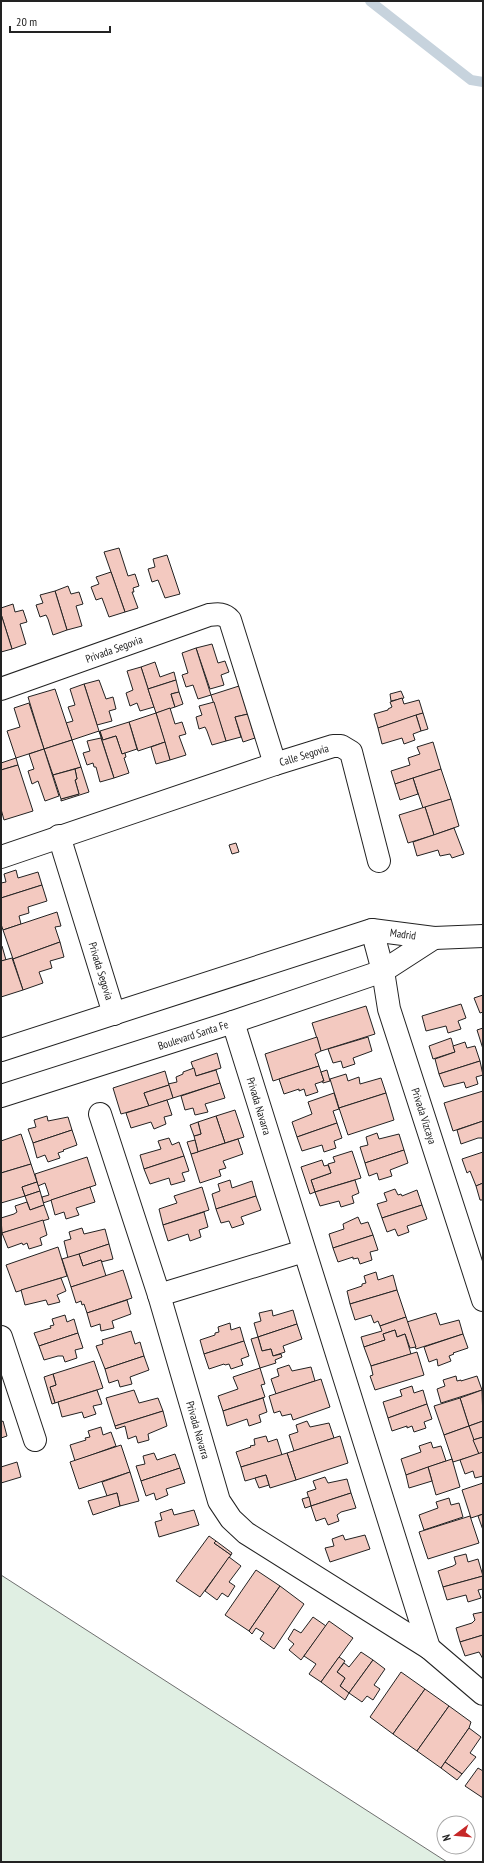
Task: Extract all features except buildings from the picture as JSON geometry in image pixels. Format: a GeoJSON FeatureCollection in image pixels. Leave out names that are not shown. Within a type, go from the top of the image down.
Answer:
{"type":"FeatureCollection","features":[{"type":"Feature","properties":{"kind":"street","name":"Privada Segovia"},"geometry":{"type":"LineString","coordinates":[[1,689],[209,615],[220,613],[227,616]]}},
{"type":"Feature","properties":{"kind":"street","name":"Calle Segovia"},"geometry":{"type":"LineString","coordinates":[[227,616],[230,620],[274,764],[333,746],[341,746],[351,752],[379,861]]}},
{"type":"Feature","properties":{"kind":"street"},"geometry":{"type":"LineString","coordinates":[[1,857],[274,764]]}},
{"type":"Feature","properties":{"kind":"street","name":"Privada Segovia"},"geometry":{"type":"LineString","coordinates":[[59,836],[114,1014]]}},
{"type":"Feature","properties":{"kind":"street"},"geometry":{"type":"LineString","coordinates":[[1,1050],[372,930]]}},
{"type":"Feature","properties":{"kind":"street","name":"Madrid"},"geometry":{"type":"LineString","coordinates":[[372,930],[434,938],[483,936]]}},
{"type":"Feature","properties":{"kind":"street","name":"Privada Vizcaya"},"geometry":{"type":"LineString","coordinates":[[372,930],[383,971],[389,1009],[483,1300]]}},
{"type":"Feature","properties":{"kind":"street","name":"Madrid"},"geometry":{"type":"LineString","coordinates":[[383,971],[434,938]]}},
{"type":"Feature","properties":{"kind":"street","name":"Boulevard Santa Fe"},"geometry":{"type":"LineString","coordinates":[[1,1096],[233,1022],[383,971]]}},
{"type":"Feature","properties":{"kind":"street","name":"Privada Navarra"},"geometry":{"type":"LineString","coordinates":[[233,1022],[429,1648]]}},
{"type":"Feature","properties":{"kind":"street","name":"Privada Navarra"},"geometry":{"type":"LineString","coordinates":[[100,1114],[159,1295],[219,1501],[231,1519],[246,1533],[429,1648],[483,1694]]}},
{"type":"Feature","properties":{"kind":"street"},"geometry":{"type":"LineString","coordinates":[[159,1295],[304,1251]]}},
{"type":"Feature","properties":{"kind":"street"},"geometry":{"type":"LineString","coordinates":[[1,1337],[35,1440]]}},
{"type":"Feature","properties":{"kind":"green space"},"geometry":{"type":"Polygon","coordinates":[[[1,1575],[447,1862],[1,1862],[1,1575]]]}},
{"type":"Feature","properties":{"kind":"waterway"},"geometry":{"type":"LineString","coordinates":[[370,1],[471,80],[483,82]]}}]}
